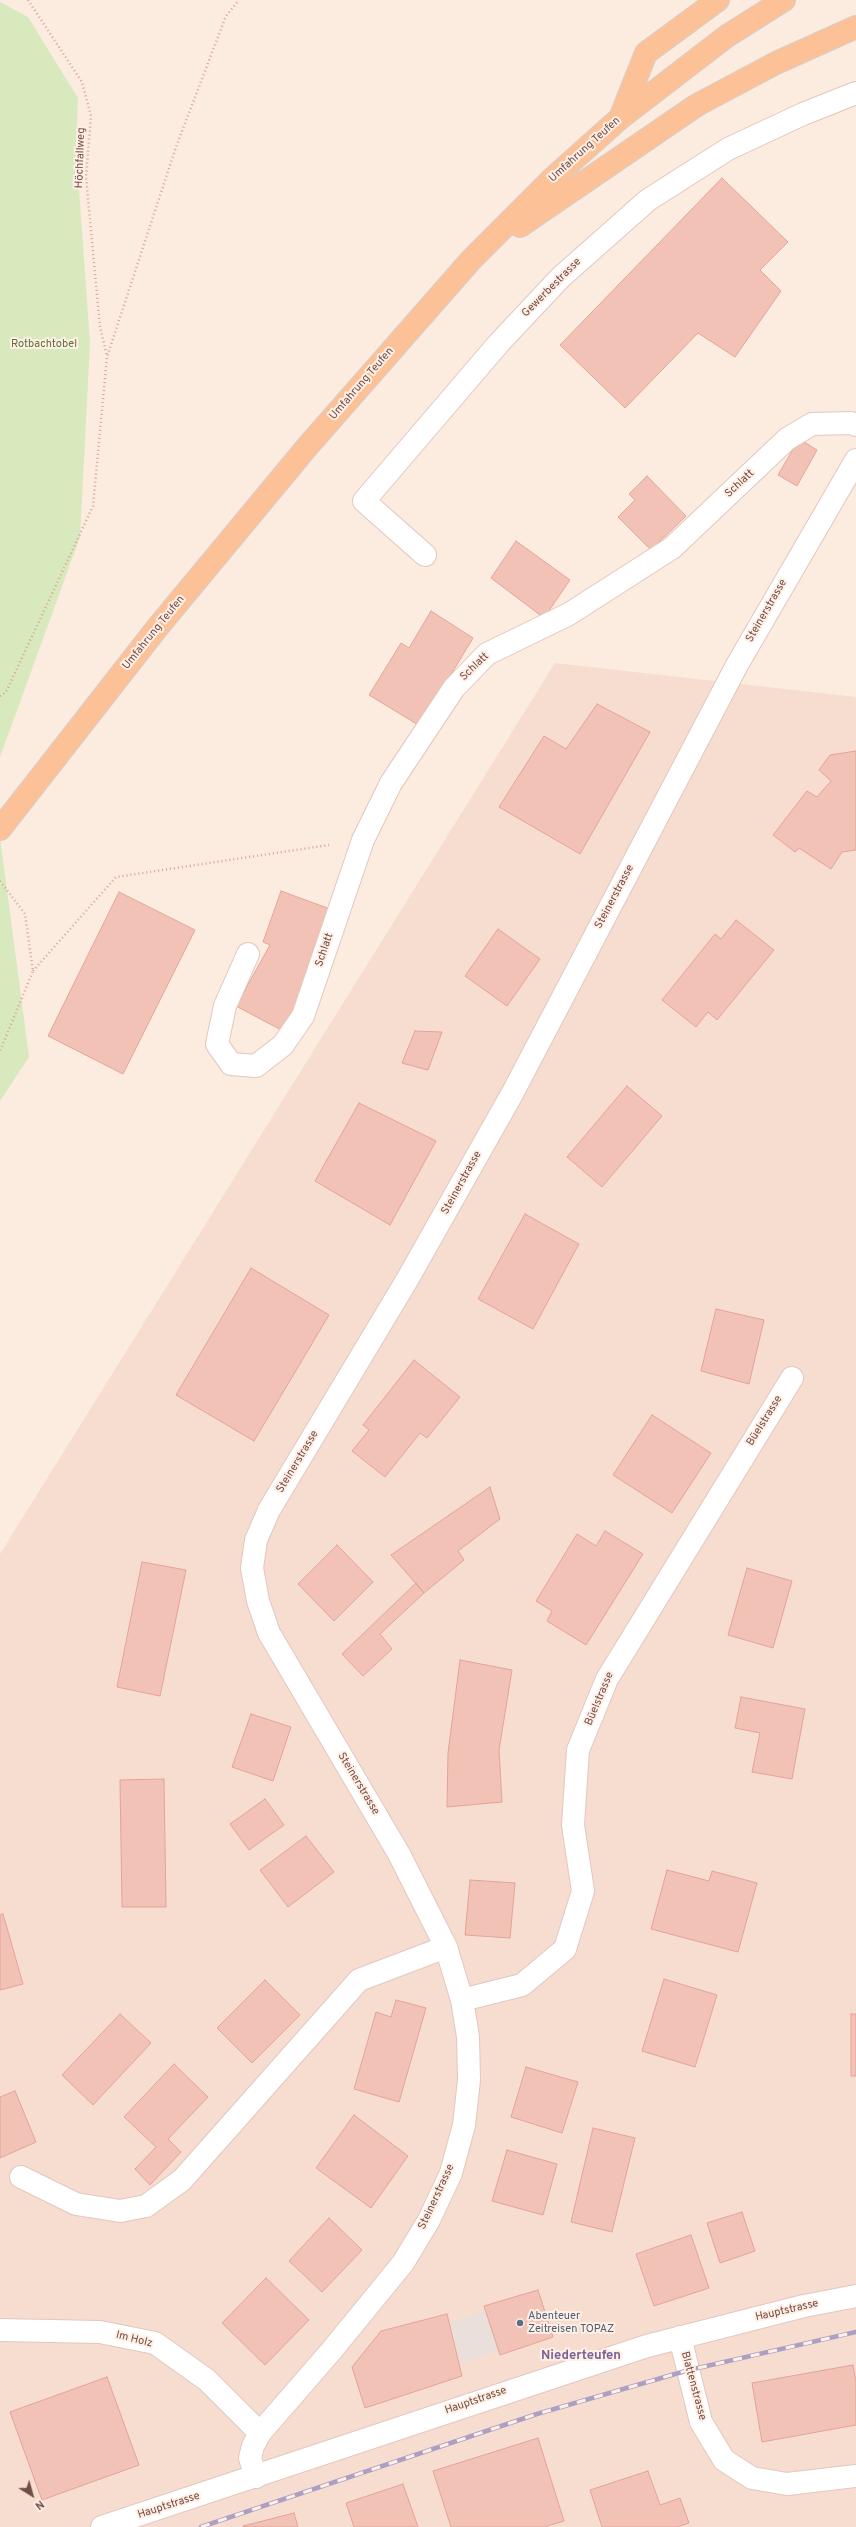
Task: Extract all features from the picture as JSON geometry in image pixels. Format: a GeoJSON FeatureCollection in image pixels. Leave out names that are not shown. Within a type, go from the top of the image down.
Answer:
{"type":"FeatureCollection","features":[{"type":"Feature","properties":{"kind":"main road"},"geometry":{"type":"LineString","coordinates":[[620,119],[646,53],[718,0]]}},
{"type":"Feature","properties":{"kind":"main road","name":"Umfahrung Teufen"},"geometry":{"type":"LineString","coordinates":[[0,829],[157,628],[307,447],[471,260],[553,178],[620,119],[727,36],[784,0]]}},
{"type":"Feature","properties":{"kind":"main road"},"geometry":{"type":"LineString","coordinates":[[471,260],[697,105],[776,63],[856,27]]}},
{"type":"Feature","properties":{"kind":"street","name":"Gewerbestrasse"},"geometry":{"type":"LineString","coordinates":[[425,555],[364,501],[535,304],[561,277],[648,200],[728,150],[803,114],[856,93]]}},
{"type":"Feature","properties":{"kind":"street","name":"Schlatt"},"geometry":{"type":"LineString","coordinates":[[248,954],[225,1006],[217,1044],[231,1064],[256,1066],[283,1045],[303,1016],[363,840],[391,783],[454,688],[486,654],[569,614],[672,548],[787,439],[812,424],[851,422],[856,426]]}},
{"type":"Feature","properties":{"kind":"street","name":"Steinerstrasse"},"geometry":{"type":"LineString","coordinates":[[256,2477],[250,2458],[253,2446],[260,2433],[332,2350],[403,2263],[429,2220],[451,2173],[464,2125],[469,2080],[468,2036],[462,2000],[446,1947],[399,1854],[269,1633],[258,1601],[252,1568],[256,1540],[269,1510],[407,1280],[508,1101],[737,665],[856,460]]}},
{"type":"Feature","properties":{"kind":"street","name":"Büelstrasse"},"geometry":{"type":"LineString","coordinates":[[462,2000],[522,1985],[565,1948],[583,1892],[572,1825],[578,1750],[607,1679],[792,1378]]}},
{"type":"Feature","properties":{"kind":"street"},"geometry":{"type":"LineString","coordinates":[[21,2177],[76,2204],[120,2211],[146,2206],[182,2180],[359,1980],[446,1947]]}},
{"type":"Feature","properties":{"kind":"street","name":"Hauptstrasse"},"geometry":{"type":"LineString","coordinates":[[102,2527],[256,2477],[518,2387],[680,2337],[804,2306],[856,2296]]}},
{"type":"Feature","properties":{"kind":"street","name":"Im Holz"},"geometry":{"type":"LineString","coordinates":[[0,2330],[100,2332],[155,2343],[207,2380],[260,2433]]}},
{"type":"Feature","properties":{"kind":"street","name":"Blattenstrasse"},"geometry":{"type":"LineString","coordinates":[[680,2337],[702,2422],[724,2460],[752,2478],[787,2484],[856,2476]]}},
{"type":"Feature","properties":{"kind":"path","name":"Höchfallweg"},"geometry":{"type":"LineString","coordinates":[[28,0],[82,82],[91,116],[86,177],[100,327],[107,357]]}},
{"type":"Feature","properties":{"kind":"path"},"geometry":{"type":"LineString","coordinates":[[0,696],[6,692],[93,506],[107,357],[176,147],[226,16],[239,0]]}},
{"type":"Feature","properties":{"kind":"path"},"geometry":{"type":"LineString","coordinates":[[0,1051],[33,971],[116,877],[363,840]]}},
{"type":"Feature","properties":{"kind":"path"},"geometry":{"type":"LineString","coordinates":[[0,881],[25,914],[33,971]]}},
{"type":"Feature","properties":{"kind":"shaded area"},"geometry":{"type":"Polygon","coordinates":[[[555,663],[856,697],[856,2527],[0,2527],[0,1554],[555,663]]]}},
{"type":"Feature","properties":{"kind":"shaded area"},"geometry":{"type":"Polygon","coordinates":[[[486,2311],[498,2350],[459,2363],[449,2322],[486,2311]]]}},
{"type":"Feature","properties":{"kind":"green space","name":"Rotbachtobel"},"geometry":{"type":"Polygon","coordinates":[[[0,2],[28,17],[78,98],[76,147],[90,343],[80,537],[0,757],[0,2]]]}},
{"type":"Feature","properties":{"kind":"green space"},"geometry":{"type":"Polygon","coordinates":[[[0,837],[29,1057],[0,1101],[0,837]]]}},
{"type":"Feature","properties":{"kind":"building"},"geometry":{"type":"Polygon","coordinates":[[[722,178],[788,242],[760,270],[781,291],[735,357],[698,333],[625,408],[560,345],[722,178]]]}},
{"type":"Feature","properties":{"kind":"building"},"geometry":{"type":"Polygon","coordinates":[[[799,439],[817,450],[797,486],[778,475],[799,439]]]}},
{"type":"Feature","properties":{"kind":"building"},"geometry":{"type":"Polygon","coordinates":[[[647,476],[686,516],[651,550],[618,517],[635,500],[629,494],[647,476]]]}},
{"type":"Feature","properties":{"kind":"building"},"geometry":{"type":"Polygon","coordinates":[[[516,541],[570,580],[544,618],[491,578],[516,541]]]}},
{"type":"Feature","properties":{"kind":"building"},"geometry":{"type":"Polygon","coordinates":[[[431,611],[473,638],[420,726],[369,695],[401,643],[409,648],[431,611]]]}},
{"type":"Feature","properties":{"kind":"building"},"geometry":{"type":"Polygon","coordinates":[[[597,704],[650,732],[580,854],[499,807],[544,736],[566,749],[597,704]]]}},
{"type":"Feature","properties":{"kind":"building"},"geometry":{"type":"Polygon","coordinates":[[[856,751],[856,850],[842,852],[831,869],[799,848],[795,852],[773,835],[807,791],[817,797],[831,781],[819,770],[830,755],[856,751]]]}},
{"type":"Feature","properties":{"kind":"building"},"geometry":{"type":"Polygon","coordinates":[[[281,891],[330,909],[308,989],[285,1032],[236,1006],[270,945],[263,942],[281,891]]]}},
{"type":"Feature","properties":{"kind":"building"},"geometry":{"type":"Polygon","coordinates":[[[119,892],[195,930],[123,1074],[48,1036],[119,892]]]}},
{"type":"Feature","properties":{"kind":"building"},"geometry":{"type":"Polygon","coordinates":[[[736,920],[774,950],[717,1020],[708,1012],[696,1027],[662,1000],[715,934],[721,939],[736,920]]]}},
{"type":"Feature","properties":{"kind":"building"},"geometry":{"type":"Polygon","coordinates":[[[498,929],[540,959],[507,1006],[465,976],[498,929]]]}},
{"type":"Feature","properties":{"kind":"building"},"geometry":{"type":"Polygon","coordinates":[[[415,1031],[442,1032],[428,1070],[402,1063],[415,1031]]]}},
{"type":"Feature","properties":{"kind":"building"},"geometry":{"type":"Polygon","coordinates":[[[627,1086],[662,1116],[602,1187],[567,1157],[627,1086]]]}},
{"type":"Feature","properties":{"kind":"building"},"geometry":{"type":"Polygon","coordinates":[[[359,1103],[436,1141],[390,1225],[315,1181],[359,1103]]]}},
{"type":"Feature","properties":{"kind":"building"},"geometry":{"type":"Polygon","coordinates":[[[525,1214],[579,1244],[533,1329],[478,1299],[525,1214]]]}},
{"type":"Feature","properties":{"kind":"building"},"geometry":{"type":"Polygon","coordinates":[[[251,1268],[329,1315],[254,1441],[176,1395],[251,1268]]]}},
{"type":"Feature","properties":{"kind":"building"},"geometry":{"type":"Polygon","coordinates":[[[716,1309],[764,1320],[749,1384],[701,1371],[716,1309]]]}},
{"type":"Feature","properties":{"kind":"building"},"geometry":{"type":"Polygon","coordinates":[[[414,1360],[460,1397],[427,1438],[420,1433],[385,1477],[352,1451],[369,1430],[363,1425],[414,1360]]]}},
{"type":"Feature","properties":{"kind":"building"},"geometry":{"type":"Polygon","coordinates":[[[652,1415],[711,1453],[672,1513],[613,1475],[652,1415]]]}},
{"type":"Feature","properties":{"kind":"building"},"geometry":{"type":"Polygon","coordinates":[[[490,1487],[500,1519],[458,1551],[464,1560],[424,1593],[391,1555],[490,1487]]]}},
{"type":"Feature","properties":{"kind":"building"},"geometry":{"type":"Polygon","coordinates":[[[605,1531],[643,1554],[586,1645],[547,1621],[552,1611],[536,1601],[577,1534],[596,1546],[605,1531]]]}},
{"type":"Feature","properties":{"kind":"building"},"geometry":{"type":"Polygon","coordinates":[[[337,1545],[373,1582],[334,1621],[298,1584],[337,1545]]]}},
{"type":"Feature","properties":{"kind":"building"},"geometry":{"type":"Polygon","coordinates":[[[142,1562],[186,1570],[160,1696],[117,1687],[142,1562]]]}},
{"type":"Feature","properties":{"kind":"building"},"geometry":{"type":"Polygon","coordinates":[[[747,1568],[792,1581],[773,1648],[728,1635],[747,1568]]]}},
{"type":"Feature","properties":{"kind":"building"},"geometry":{"type":"Polygon","coordinates":[[[416,1583],[424,1593],[380,1634],[392,1649],[363,1676],[342,1654],[416,1583]]]}},
{"type":"Feature","properties":{"kind":"building"},"geometry":{"type":"Polygon","coordinates":[[[460,1660],[512,1670],[499,1750],[502,1802],[447,1807],[448,1753],[460,1660]]]}},
{"type":"Feature","properties":{"kind":"building"},"geometry":{"type":"Polygon","coordinates":[[[741,1697],[805,1709],[792,1779],[752,1772],[760,1733],[735,1728],[741,1697]]]}},
{"type":"Feature","properties":{"kind":"building"},"geometry":{"type":"Polygon","coordinates":[[[251,1714],[291,1727],[273,1781],[232,1767],[251,1714]]]}},
{"type":"Feature","properties":{"kind":"building"},"geometry":{"type":"Polygon","coordinates":[[[164,1779],[166,1907],[122,1907],[120,1780],[164,1779]]]}},
{"type":"Feature","properties":{"kind":"building"},"geometry":{"type":"Polygon","coordinates":[[[265,1799],[284,1825],[249,1850],[230,1824],[265,1799]]]}},
{"type":"Feature","properties":{"kind":"building"},"geometry":{"type":"Polygon","coordinates":[[[306,1836],[334,1872],[288,1907],[260,1870],[306,1836]]]}},
{"type":"Feature","properties":{"kind":"building"},"geometry":{"type":"Polygon","coordinates":[[[667,1870],[709,1881],[712,1871],[757,1883],[738,1952],[651,1929],[667,1870]]]}},
{"type":"Feature","properties":{"kind":"building"},"geometry":{"type":"Polygon","coordinates":[[[470,1880],[515,1883],[510,1938],[465,1935],[470,1880]]]}},
{"type":"Feature","properties":{"kind":"building"},"geometry":{"type":"Polygon","coordinates":[[[3,1914],[23,1984],[0,1990],[0,1915],[3,1914]]]}},
{"type":"Feature","properties":{"kind":"building"},"geometry":{"type":"Polygon","coordinates":[[[664,1979],[717,1995],[695,2067],[642,2051],[664,1979]]]}},
{"type":"Feature","properties":{"kind":"building"},"geometry":{"type":"Polygon","coordinates":[[[265,1980],[300,2015],[252,2063],[217,2028],[265,1980]]]}},
{"type":"Feature","properties":{"kind":"building"},"geometry":{"type":"Polygon","coordinates":[[[396,2000],[426,2008],[399,2102],[354,2089],[376,2012],[391,2017],[396,2000]]]}},
{"type":"Feature","properties":{"kind":"building"},"geometry":{"type":"Polygon","coordinates":[[[120,2014],[151,2043],[93,2105],[62,2075],[120,2014]]]}},
{"type":"Feature","properties":{"kind":"building"},"geometry":{"type":"Polygon","coordinates":[[[851,2014],[856,2014],[856,2076],[851,2076],[851,2014]]]}},
{"type":"Feature","properties":{"kind":"building"},"geometry":{"type":"Polygon","coordinates":[[[174,2064],[208,2097],[168,2139],[181,2152],[150,2185],[135,2169],[156,2147],[124,2117],[174,2064]]]}},
{"type":"Feature","properties":{"kind":"building"},"geometry":{"type":"Polygon","coordinates":[[[526,2067],[578,2082],[562,2133],[511,2117],[526,2067]]]}},
{"type":"Feature","properties":{"kind":"building"},"geometry":{"type":"Polygon","coordinates":[[[15,2091],[36,2142],[0,2158],[0,2097],[15,2091]]]}},
{"type":"Feature","properties":{"kind":"building"},"geometry":{"type":"Polygon","coordinates":[[[354,2115],[408,2156],[371,2208],[316,2168],[354,2115]]]}},
{"type":"Feature","properties":{"kind":"building"},"geometry":{"type":"Polygon","coordinates":[[[593,2128],[635,2138],[612,2232],[571,2222],[593,2128]]]}},
{"type":"Feature","properties":{"kind":"building"},"geometry":{"type":"Polygon","coordinates":[[[507,2150],[557,2164],[543,2215],[492,2201],[507,2150]]]}},
{"type":"Feature","properties":{"kind":"building"},"geometry":{"type":"Polygon","coordinates":[[[742,2212],[755,2251],[720,2263],[707,2223],[742,2212]]]}},
{"type":"Feature","properties":{"kind":"building"},"geometry":{"type":"Polygon","coordinates":[[[329,2218],[362,2250],[322,2292],[289,2261],[329,2218]]]}},
{"type":"Feature","properties":{"kind":"building"},"geometry":{"type":"Polygon","coordinates":[[[691,2235],[709,2288],[654,2306],[636,2254],[691,2235]]]}},
{"type":"Feature","properties":{"kind":"building"},"geometry":{"type":"Polygon","coordinates":[[[266,2278],[309,2320],[265,2365],[222,2323],[266,2278]]]}},
{"type":"Feature","properties":{"kind":"building"},"geometry":{"type":"Polygon","coordinates":[[[538,2290],[553,2337],[500,2355],[484,2306],[538,2290]]]}},
{"type":"Feature","properties":{"kind":"building"},"geometry":{"type":"Polygon","coordinates":[[[447,2314],[462,2376],[365,2408],[352,2367],[381,2331],[447,2314]]]}},
{"type":"Feature","properties":{"kind":"building"},"geometry":{"type":"Polygon","coordinates":[[[853,2365],[856,2382],[856,2425],[762,2442],[752,2383],[853,2365]]]}},
{"type":"Feature","properties":{"kind":"building"},"geometry":{"type":"Polygon","coordinates":[[[107,2377],[139,2465],[42,2500],[10,2412],[107,2377]]]}},
{"type":"Feature","properties":{"kind":"building"},"geometry":{"type":"Polygon","coordinates":[[[538,2438],[564,2521],[544,2527],[451,2527],[433,2471],[538,2438]]]}},
{"type":"Feature","properties":{"kind":"building"},"geometry":{"type":"Polygon","coordinates":[[[648,2471],[660,2505],[680,2498],[689,2523],[677,2527],[602,2527],[590,2490],[648,2471]]]}},
{"type":"Feature","properties":{"kind":"building"},"geometry":{"type":"Polygon","coordinates":[[[403,2484],[418,2527],[354,2527],[346,2503],[403,2484]]]}},
{"type":"Feature","properties":{"kind":"building"},"geometry":{"type":"Polygon","coordinates":[[[294,2513],[298,2527],[243,2527],[243,2526],[294,2513]]]}},
{"type":"Feature","properties":{"kind":"railway"},"geometry":{"type":"LineString","coordinates":[[201,2527],[537,2414],[689,2370],[856,2332]]}},
{"type":"Feature","properties":{"kind":"place","name":"Abenteuer Zeitreisen TOPAZ"},"geometry":{"type":"Point","coordinates":[520,2323]}},
{"type":"Feature","properties":{"kind":"district","name":"Niederteufen"},"geometry":{"type":"Point","coordinates":[581,2356]}}]}
